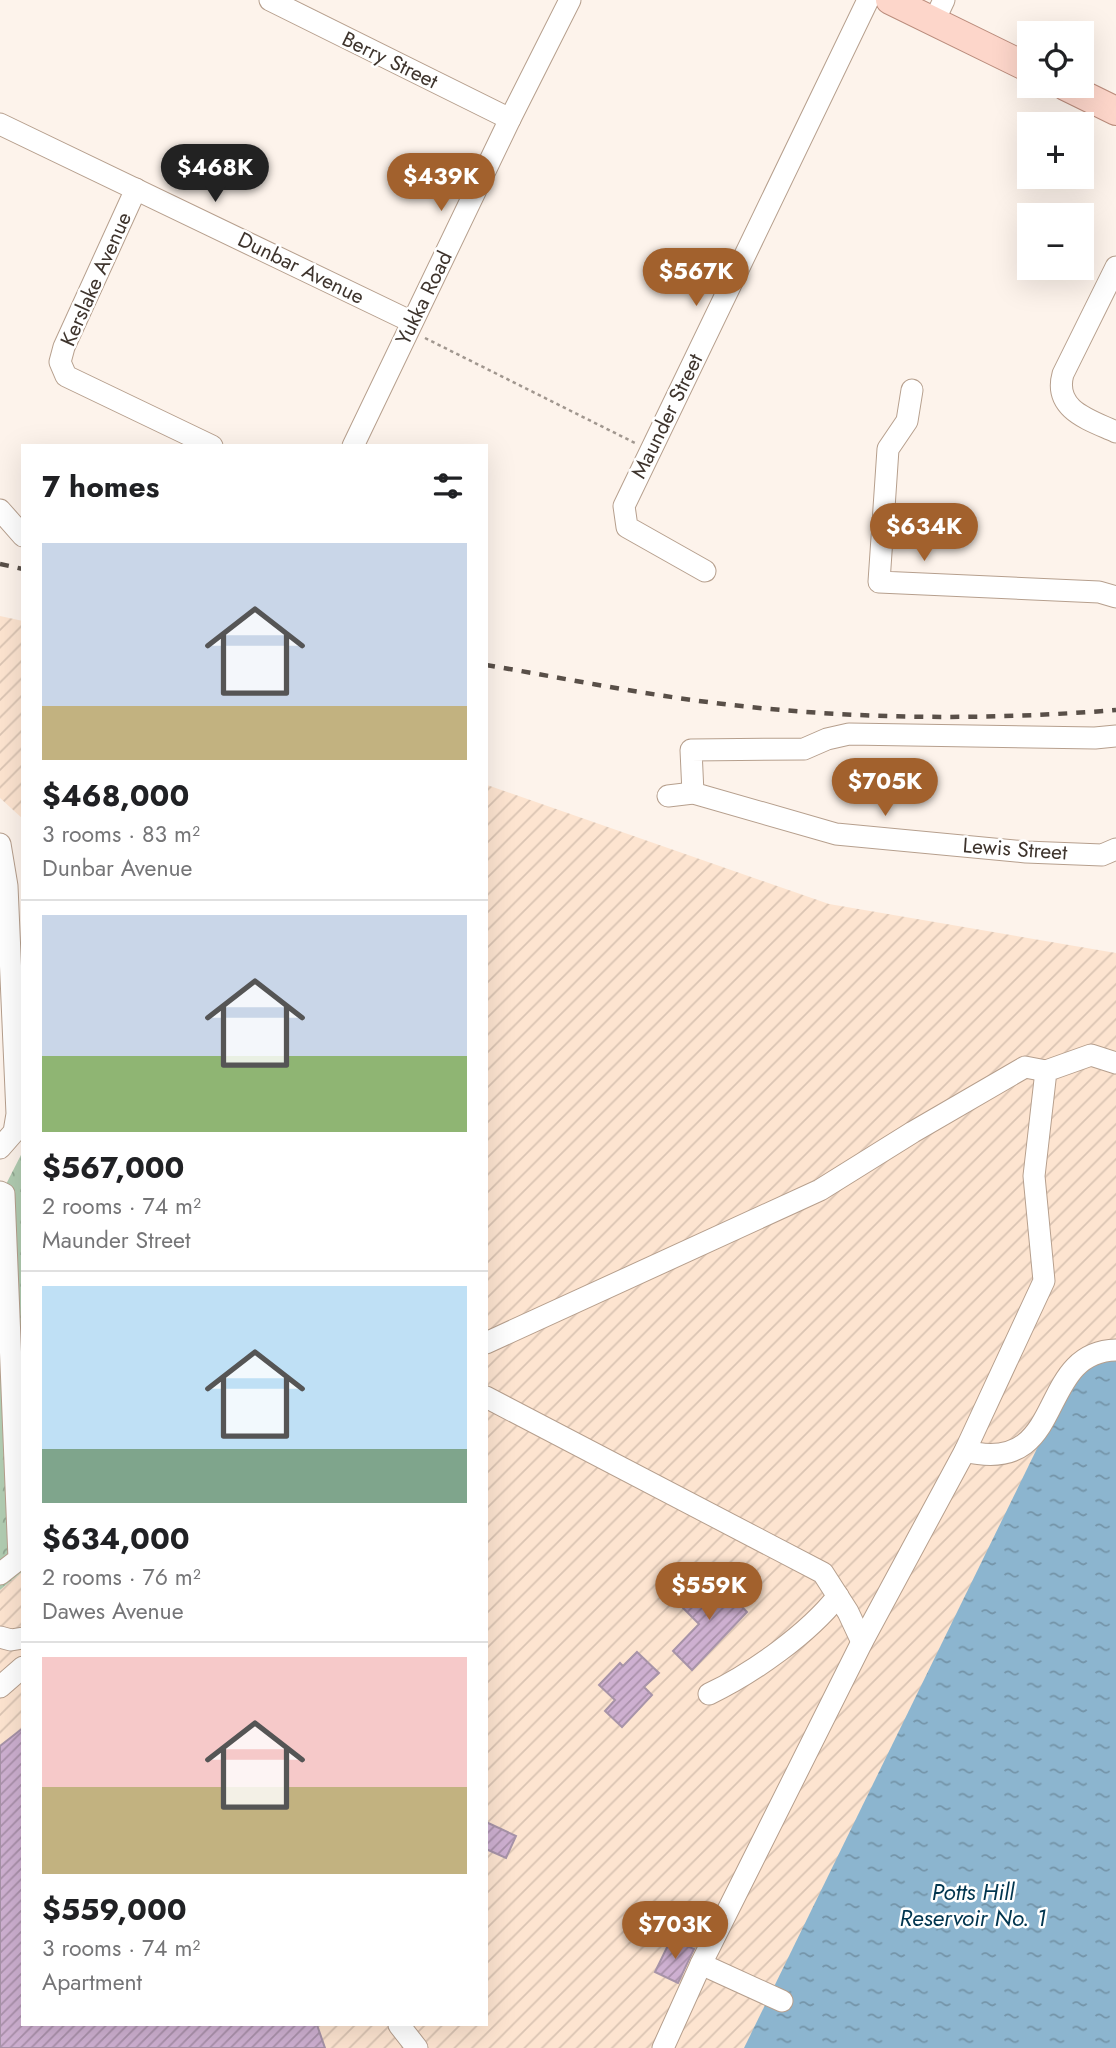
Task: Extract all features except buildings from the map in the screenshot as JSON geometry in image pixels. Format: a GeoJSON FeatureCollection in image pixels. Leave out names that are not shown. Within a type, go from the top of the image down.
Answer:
{"type":"FeatureCollection","features":[{"type":"Feature","properties":{"kind":"main road"},"geometry":{"type":"LineString","coordinates":[[890,0],[939,11],[1017,60]]}},
{"type":"Feature","properties":{"kind":"main road"},"geometry":{"type":"LineString","coordinates":[[1089,98],[1116,111]]}},
{"type":"Feature","properties":{"kind":"street","name":"Berry Street"},"geometry":{"type":"LineString","coordinates":[[270,0],[510,119]]}},
{"type":"Feature","properties":{"kind":"street","name":"Yukka Road"},"geometry":{"type":"LineString","coordinates":[[354,444],[570,0]]}},
{"type":"Feature","properties":{"kind":"street","name":"Maunder Street"},"geometry":{"type":"LineString","coordinates":[[705,571],[627,527],[624,506],[868,0]]}},
{"type":"Feature","properties":{"kind":"street","name":"Dunbar Avenue"},"geometry":{"type":"LineString","coordinates":[[0,124],[410,326]]}},
{"type":"Feature","properties":{"kind":"street","name":"Kerslake Avenue"},"geometry":{"type":"LineString","coordinates":[[136,189],[60,362],[66,376],[208,444]]}},
{"type":"Feature","properties":{"kind":"street"},"geometry":{"type":"LineString","coordinates":[[1116,267],[1063,374],[1061,389],[1063,399],[1075,412],[1116,432]]}},
{"type":"Feature","properties":{"kind":"street"},"geometry":{"type":"LineString","coordinates":[[912,390],[907,421],[888,449],[879,582],[1099,592],[1116,597]]}},
{"type":"Feature","properties":{"kind":"street"},"geometry":{"type":"LineString","coordinates":[[693,793],[691,750],[804,749],[827,739],[849,734],[1095,738],[1116,736]]}},
{"type":"Feature","properties":{"kind":"street","name":"Lewis Street"},"geometry":{"type":"LineString","coordinates":[[668,796],[693,793],[836,834],[1026,852],[1101,855],[1116,849]]}},
{"type":"Feature","properties":{"kind":"street"},"geometry":{"type":"LineString","coordinates":[[0,844],[7,886],[17,1114],[14,1132],[0,1148]]}},
{"type":"Feature","properties":{"kind":"street"},"geometry":{"type":"LineString","coordinates":[[488,1342],[820,1190],[1025,1067],[1046,1071],[1091,1055],[1116,1063]]}},
{"type":"Feature","properties":{"kind":"street"},"geometry":{"type":"LineString","coordinates":[[663,2048],[701,1964],[862,1642],[965,1451],[1044,1281],[1034,1176],[1046,1071]]}},
{"type":"Feature","properties":{"kind":"street"},"geometry":{"type":"LineString","coordinates":[[0,1192],[4,1195],[8,1473],[20,1506],[19,1559],[0,1574]]}},
{"type":"Feature","properties":{"kind":"street"},"geometry":{"type":"LineString","coordinates":[[965,1451],[979,1455],[998,1454],[1029,1442],[1042,1427],[1072,1368],[1093,1354],[1116,1350]]}},
{"type":"Feature","properties":{"kind":"street"},"geometry":{"type":"LineString","coordinates":[[488,1398],[823,1573],[862,1642]]}},
{"type":"Feature","properties":{"kind":"street"},"geometry":{"type":"LineString","coordinates":[[709,1693],[730,1684],[804,1632],[838,1596]]}},
{"type":"Feature","properties":{"kind":"street"},"geometry":{"type":"LineString","coordinates":[[0,1637],[10,1640],[21,1638]]}},
{"type":"Feature","properties":{"kind":"street"},"geometry":{"type":"LineString","coordinates":[[0,1686],[21,1669]]}},
{"type":"Feature","properties":{"kind":"street"},"geometry":{"type":"LineString","coordinates":[[701,1964],[782,2001]]}},
{"type":"Feature","properties":{"kind":"street"},"geometry":{"type":"LineString","coordinates":[[400,2026],[417,2048]]}},
{"type":"Feature","properties":{"kind":"path"},"geometry":{"type":"LineString","coordinates":[[410,326],[651,451]]}},
{"type":"Feature","properties":{"kind":"shaded area"},"geometry":{"type":"Polygon","coordinates":[[[0,616],[21,621],[21,817],[0,798],[0,616]]]}},
{"type":"Feature","properties":{"kind":"shaded area"},"geometry":{"type":"Polygon","coordinates":[[[488,785],[829,904],[1116,953],[1116,2048],[0,2048],[0,1590],[21,1573],[21,2026],[488,2026],[488,785]]]}},
{"type":"Feature","properties":{"kind":"green space"},"geometry":{"type":"Polygon","coordinates":[[[21,1155],[21,1573],[0,1590],[0,1196],[21,1155]]]}},
{"type":"Feature","properties":{"kind":"water","name":"Potts Hill Reservoir No. 1"},"geometry":{"type":"Polygon","coordinates":[[[1116,1358],[1116,2048],[744,2048],[1070,1381],[1080,1369],[1116,1358]]]}},
{"type":"Feature","properties":{"kind":"railway"},"geometry":{"type":"LineString","coordinates":[[0,564],[21,569]]}},
{"type":"Feature","properties":{"kind":"railway"},"geometry":{"type":"LineString","coordinates":[[488,665],[721,704],[833,714],[947,717],[1116,710]]}}]}
